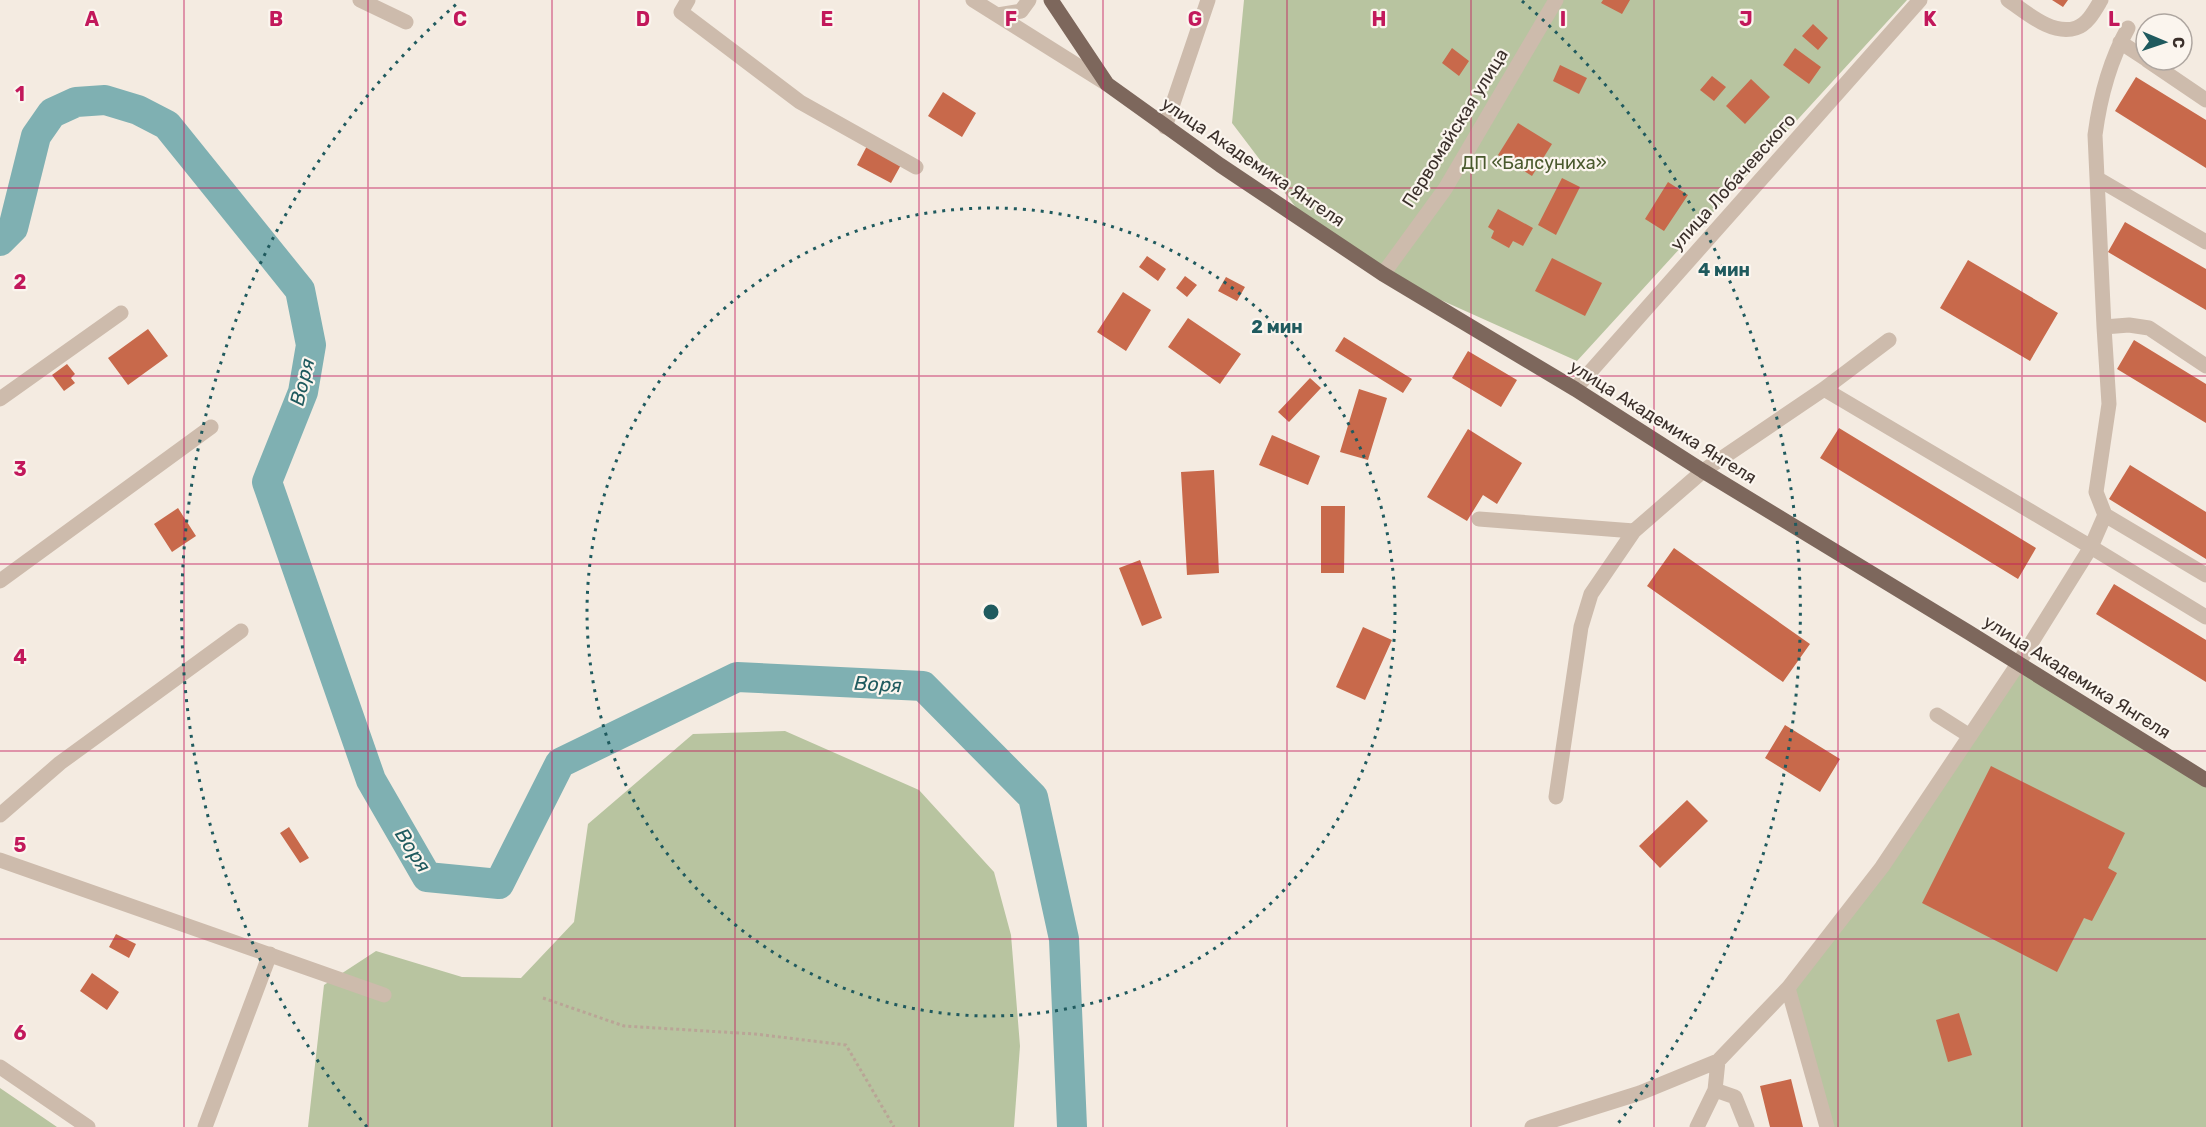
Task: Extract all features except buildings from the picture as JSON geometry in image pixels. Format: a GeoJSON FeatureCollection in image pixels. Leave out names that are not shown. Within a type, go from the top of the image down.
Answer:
{"type":"FeatureCollection","features":[{"type":"Feature","properties":{"kind":"main road","name":"улица Академика Янгеля"},"geometry":{"type":"LineString","coordinates":[[1051,0],[1107,84],[1165,127],[1383,274],[1575,389],[1703,471],[2206,780]]}},
{"type":"Feature","properties":{"kind":"street"},"geometry":{"type":"LineString","coordinates":[[360,0],[406,22]]}},
{"type":"Feature","properties":{"kind":"street"},"geometry":{"type":"LineString","coordinates":[[688,0],[681,12],[800,102],[916,167]]}},
{"type":"Feature","properties":{"kind":"street"},"geometry":{"type":"LineString","coordinates":[[973,0],[1107,84]]}},
{"type":"Feature","properties":{"kind":"street"},"geometry":{"type":"LineString","coordinates":[[998,15],[1021,11],[1029,0]]}},
{"type":"Feature","properties":{"kind":"street"},"geometry":{"type":"LineString","coordinates":[[1165,127],[1208,0]]}},
{"type":"Feature","properties":{"kind":"street","name":"Первомайская улица"},"geometry":{"type":"LineString","coordinates":[[1383,274],[1445,189],[1556,0]]}},
{"type":"Feature","properties":{"kind":"street","name":"улица Лобачевского"},"geometry":{"type":"LineString","coordinates":[[1575,389],[1920,0]]}},
{"type":"Feature","properties":{"kind":"street"},"geometry":{"type":"LineString","coordinates":[[2008,0],[2046,24],[2064,29],[2077,28],[2089,19],[2101,0]]}},
{"type":"Feature","properties":{"kind":"street"},"geometry":{"type":"LineString","coordinates":[[2128,28],[2107,73],[2099,104],[2095,135],[2109,404],[2096,492],[2105,515],[2206,575]]}},
{"type":"Feature","properties":{"kind":"street"},"geometry":{"type":"LineString","coordinates":[[2120,42],[2134,52]]}},
{"type":"Feature","properties":{"kind":"street"},"geometry":{"type":"LineString","coordinates":[[2164,72],[2206,100]]}},
{"type":"Feature","properties":{"kind":"street"},"geometry":{"type":"LineString","coordinates":[[2098,179],[2206,242]]}},
{"type":"Feature","properties":{"kind":"street"},"geometry":{"type":"LineString","coordinates":[[0,399],[121,313]]}},
{"type":"Feature","properties":{"kind":"street"},"geometry":{"type":"LineString","coordinates":[[2104,327],[2129,325],[2150,328],[2206,366]]}},
{"type":"Feature","properties":{"kind":"street"},"geometry":{"type":"LineString","coordinates":[[1556,796],[1581,627],[1591,594],[1634,531],[1703,471],[1824,388],[1889,340]]}},
{"type":"Feature","properties":{"kind":"street"},"geometry":{"type":"LineString","coordinates":[[1824,388],[2206,618]]}},
{"type":"Feature","properties":{"kind":"street"},"geometry":{"type":"LineString","coordinates":[[0,580],[211,427]]}},
{"type":"Feature","properties":{"kind":"street"},"geometry":{"type":"LineString","coordinates":[[1532,1127],[1640,1094],[1718,1060],[1788,988],[1882,867],[1970,736],[2091,547],[2105,515]]}},
{"type":"Feature","properties":{"kind":"street"},"geometry":{"type":"LineString","coordinates":[[1479,519],[1634,531]]}},
{"type":"Feature","properties":{"kind":"street"},"geometry":{"type":"LineString","coordinates":[[0,815],[60,763],[241,631]]}},
{"type":"Feature","properties":{"kind":"street"},"geometry":{"type":"LineString","coordinates":[[1937,715],[1970,736]]}},
{"type":"Feature","properties":{"kind":"street"},"geometry":{"type":"LineString","coordinates":[[0,860],[384,995]]}},
{"type":"Feature","properties":{"kind":"street"},"geometry":{"type":"LineString","coordinates":[[205,1127],[270,954]]}},
{"type":"Feature","properties":{"kind":"street"},"geometry":{"type":"LineString","coordinates":[[1788,988],[1827,1127]]}},
{"type":"Feature","properties":{"kind":"street"},"geometry":{"type":"LineString","coordinates":[[1697,1127],[1715,1090],[1718,1060]]}},
{"type":"Feature","properties":{"kind":"street"},"geometry":{"type":"LineString","coordinates":[[0,1067],[88,1127]]}},
{"type":"Feature","properties":{"kind":"street"},"geometry":{"type":"LineString","coordinates":[[1715,1090],[1735,1097],[1747,1127]]}},
{"type":"Feature","properties":{"kind":"path"},"geometry":{"type":"LineString","coordinates":[[543,998],[624,1026],[755,1034],[846,1046],[894,1127]]}},
{"type":"Feature","properties":{"kind":"green space","name":"ДП «Балсуниха»"},"geometry":{"type":"Polygon","coordinates":[[[1244,0],[1907,0],[1577,361],[1383,274],[1307,222],[1232,123],[1244,0]]]}},
{"type":"Feature","properties":{"kind":"green space"},"geometry":{"type":"Polygon","coordinates":[[[2018,664],[2206,780],[2206,1127],[1827,1127],[1788,988],[2018,664]]]}},
{"type":"Feature","properties":{"kind":"green space"},"geometry":{"type":"Polygon","coordinates":[[[785,731],[919,790],[994,872],[1011,935],[1020,1046],[1014,1127],[308,1127],[324,985],[376,951],[462,977],[521,978],[574,922],[588,824],[693,734],[785,731]]]}},
{"type":"Feature","properties":{"kind":"green space"},"geometry":{"type":"Polygon","coordinates":[[[0,1088],[57,1127],[0,1127],[0,1088]]]}},
{"type":"Feature","properties":{"kind":"waterway","name":"Воря"},"geometry":{"type":"LineString","coordinates":[[0,241],[13,228],[36,136],[52,113],[76,102],[105,100],[138,110],[167,125],[300,290],[311,345],[303,392],[267,482],[371,780],[427,877],[499,884],[560,763],[737,677],[923,686],[1033,797],[1064,939],[1072,1127]]}}]}
